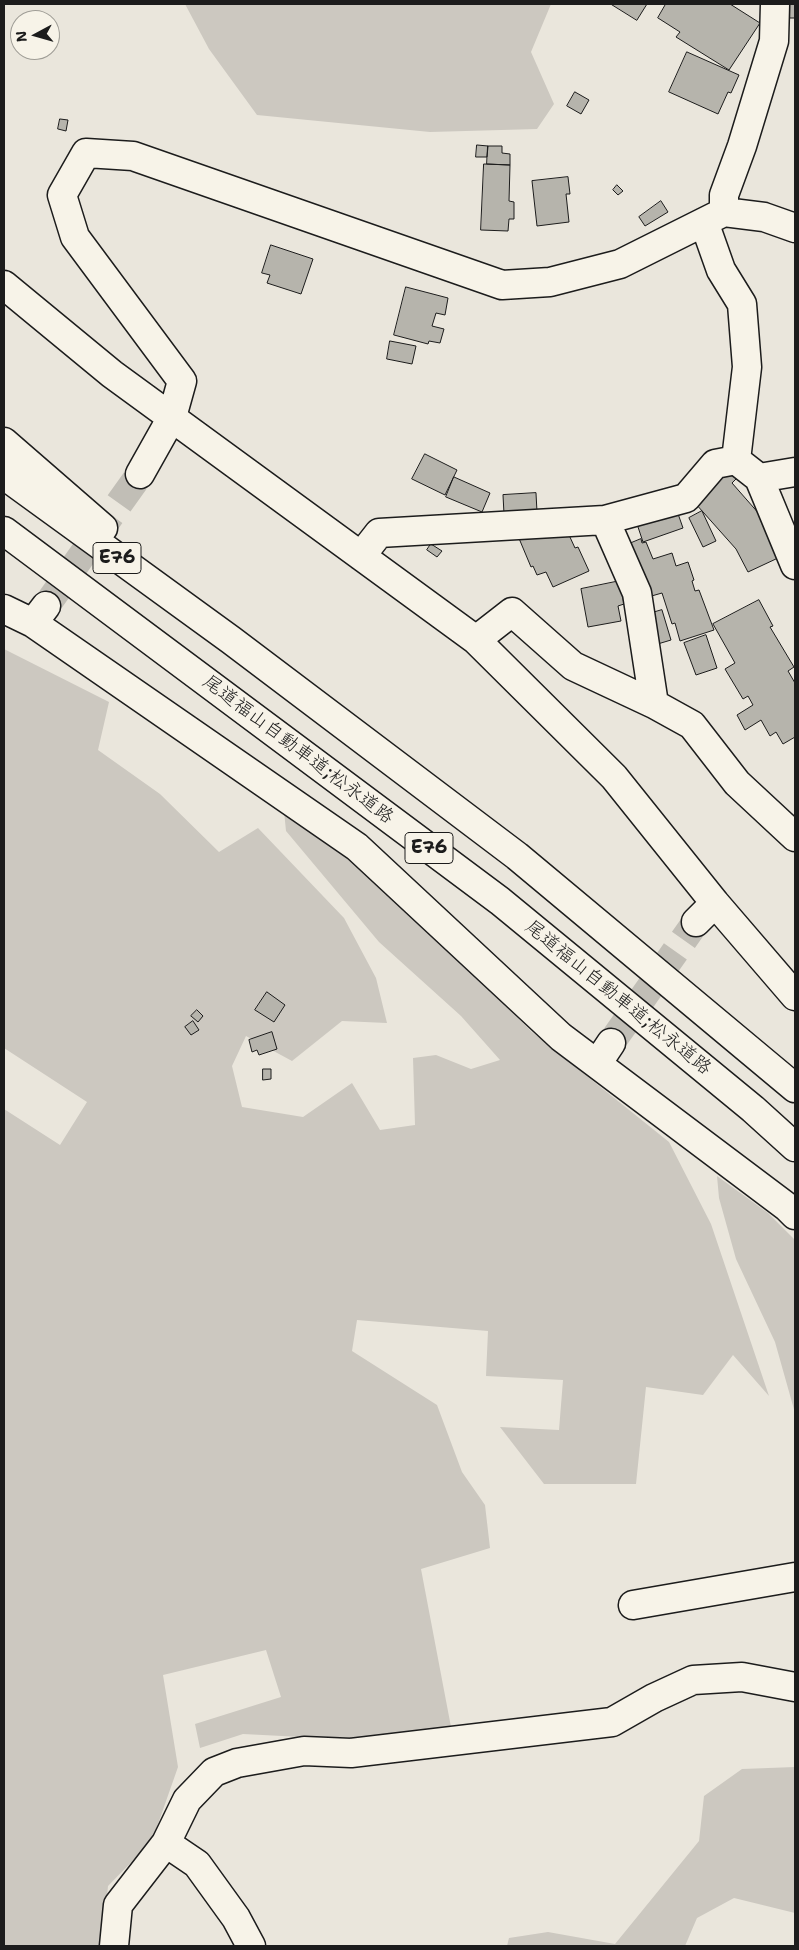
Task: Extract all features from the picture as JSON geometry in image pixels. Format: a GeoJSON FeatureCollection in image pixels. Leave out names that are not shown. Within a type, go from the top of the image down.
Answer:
{"type":"FeatureCollection","features":[{"type":"Feature","properties":{"kind":"main road"},"geometry":{"type":"LineString","coordinates":[[736,460],[747,367],[742,304],[721,270],[714,217],[742,146],[774,41],[775,4]]}},
{"type":"Feature","properties":{"kind":"main road"},"geometry":{"type":"LineString","coordinates":[[140,474],[172,417],[182,381],[75,237],[62,195],[86,153],[133,156],[502,285],[550,282],[620,264],[714,217],[764,217],[795,228]]}},
{"type":"Feature","properties":{"kind":"main road"},"geometry":{"type":"LineString","coordinates":[[4,285],[112,374],[476,640],[614,777],[715,903],[795,996]]}},
{"type":"Feature","properties":{"kind":"main road"},"geometry":{"type":"LineString","coordinates":[[4,442],[230,640]]}},
{"type":"Feature","properties":{"kind":"main road"},"geometry":{"type":"LineString","coordinates":[[361,556],[379,533],[605,520],[686,498],[715,464],[736,460],[759,478],[795,565]]}},
{"type":"Feature","properties":{"kind":"main road"},"geometry":{"type":"LineString","coordinates":[[759,478],[795,472]]}},
{"type":"Feature","properties":{"kind":"main road","name":"E76"},"geometry":{"type":"LineString","coordinates":[[4,475],[230,640],[517,856],[795,1088]]}},
{"type":"Feature","properties":{"kind":"main road"},"geometry":{"type":"LineString","coordinates":[[605,520],[637,593],[654,704]]}},
{"type":"Feature","properties":{"kind":"main road","name":"尾道福山自動車道;松永道路"},"geometry":{"type":"LineString","coordinates":[[4,531],[500,901],[753,1110],[795,1147]]}},
{"type":"Feature","properties":{"kind":"main road"},"geometry":{"type":"LineString","coordinates":[[4,536],[50,565]]}},
{"type":"Feature","properties":{"kind":"main road"},"geometry":{"type":"LineString","coordinates":[[4,609],[40,614],[357,847],[560,1037],[604,1053],[795,1215]]}},
{"type":"Feature","properties":{"kind":"main road"},"geometry":{"type":"LineString","coordinates":[[476,640],[512,612],[573,666],[654,704],[692,725],[738,783],[795,836]]}},
{"type":"Feature","properties":{"kind":"main road"},"geometry":{"type":"LineString","coordinates":[[696,922],[715,903]]}},
{"type":"Feature","properties":{"kind":"main road"},"geometry":{"type":"LineString","coordinates":[[633,1605],[795,1577]]}},
{"type":"Feature","properties":{"kind":"main road"},"geometry":{"type":"LineString","coordinates":[[114,1946],[118,1905],[166,1843],[187,1800],[214,1772],[237,1763],[304,1751],[351,1753],[612,1722],[654,1698],[693,1680],[742,1677],[795,1687]]}},
{"type":"Feature","properties":{"kind":"main road"},"geometry":{"type":"LineString","coordinates":[[166,1843],[197,1864],[236,1918],[251,1946]]}},
{"type":"Feature","properties":{"kind":"shaded area"},"geometry":{"type":"Polygon","coordinates":[[[185,4],[551,4],[531,52],[554,104],[537,129],[430,132],[257,115],[209,49],[185,4]]]}},
{"type":"Feature","properties":{"kind":"shaded area"},"geometry":{"type":"Polygon","coordinates":[[[4,649],[109,702],[98,750],[160,794],[219,852],[258,828],[344,918],[376,978],[387,1023],[342,1021],[292,1061],[246,1036],[232,1066],[242,1107],[303,1117],[352,1083],[380,1130],[415,1125],[413,1058],[436,1055],[471,1069],[500,1060],[461,1016],[379,942],[286,831],[284,811],[359,863],[532,1032],[669,1142],[711,1224],[769,1396],[733,1355],[703,1395],[646,1387],[636,1484],[544,1484],[500,1427],[559,1430],[563,1380],[486,1376],[488,1331],[357,1320],[352,1351],[437,1405],[462,1472],[485,1505],[490,1548],[421,1569],[451,1727],[361,1740],[243,1734],[200,1748],[195,1724],[281,1697],[266,1650],[163,1675],[178,1767],[152,1841],[108,1886],[102,1946],[4,1946],[4,1109],[60,1145],[87,1102],[4,1048],[4,649]]]}},
{"type":"Feature","properties":{"kind":"shaded area"},"geometry":{"type":"Polygon","coordinates":[[[717,1176],[768,1213],[795,1240],[795,1413],[775,1342],[736,1259],[719,1198],[717,1176]]]}},
{"type":"Feature","properties":{"kind":"shaded area"},"geometry":{"type":"Polygon","coordinates":[[[795,1767],[795,1913],[734,1898],[697,1918],[685,1946],[507,1946],[509,1938],[548,1932],[615,1944],[699,1841],[704,1796],[742,1769],[795,1767]]]}},
{"type":"Feature","properties":{"kind":"building"},"geometry":{"type":"Polygon","coordinates":[[[611,4],[647,4],[637,20],[611,4]]]}},
{"type":"Feature","properties":{"kind":"building"},"geometry":{"type":"Polygon","coordinates":[[[666,4],[730,4],[760,23],[729,70],[676,37],[680,32],[658,18],[666,4]]]}},
{"type":"Feature","properties":{"kind":"building"},"geometry":{"type":"Polygon","coordinates":[[[790,4],[795,4],[795,18],[790,18],[790,4]]]}},
{"type":"Feature","properties":{"kind":"building"},"geometry":{"type":"Polygon","coordinates":[[[687,52],[739,75],[731,93],[728,92],[718,114],[669,92],[687,52]]]}},
{"type":"Feature","properties":{"kind":"building"},"geometry":{"type":"Polygon","coordinates":[[[575,92],[589,100],[581,114],[567,106],[575,92]]]}},
{"type":"Feature","properties":{"kind":"building"},"geometry":{"type":"Polygon","coordinates":[[[60,119],[68,120],[66,131],[58,129],[60,119]]]}},
{"type":"Feature","properties":{"kind":"building"},"geometry":{"type":"Polygon","coordinates":[[[477,145],[488,146],[487,157],[476,157],[477,145]]]}},
{"type":"Feature","properties":{"kind":"building"},"geometry":{"type":"Polygon","coordinates":[[[488,146],[502,146],[502,153],[510,154],[510,165],[487,164],[488,146]]]}},
{"type":"Feature","properties":{"kind":"building"},"geometry":{"type":"Polygon","coordinates":[[[484,164],[510,165],[509,201],[514,202],[514,219],[509,219],[508,231],[481,230],[484,164]]]}},
{"type":"Feature","properties":{"kind":"building"},"geometry":{"type":"Polygon","coordinates":[[[568,177],[570,194],[566,194],[569,222],[537,226],[532,181],[568,177]]]}},
{"type":"Feature","properties":{"kind":"building"},"geometry":{"type":"Polygon","coordinates":[[[617,185],[623,191],[618,195],[613,190],[617,185]]]}},
{"type":"Feature","properties":{"kind":"building"},"geometry":{"type":"Polygon","coordinates":[[[661,201],[668,212],[645,226],[639,217],[661,201]]]}},
{"type":"Feature","properties":{"kind":"building"},"geometry":{"type":"Polygon","coordinates":[[[271,245],[313,259],[301,294],[267,283],[270,275],[262,273],[271,245]]]}},
{"type":"Feature","properties":{"kind":"building"},"geometry":{"type":"Polygon","coordinates":[[[406,287],[448,298],[445,315],[436,313],[432,326],[444,329],[440,343],[429,341],[428,344],[394,335],[406,287]]]}},
{"type":"Feature","properties":{"kind":"building"},"geometry":{"type":"Polygon","coordinates":[[[390,341],[416,346],[412,364],[387,359],[390,341]]]}},
{"type":"Feature","properties":{"kind":"building"},"geometry":{"type":"Polygon","coordinates":[[[425,454],[457,470],[445,495],[412,479],[425,454]]]}},
{"type":"Feature","properties":{"kind":"building"},"geometry":{"type":"Polygon","coordinates":[[[729,470],[737,478],[732,483],[761,516],[778,558],[748,572],[736,549],[695,503],[729,470]]]}},
{"type":"Feature","properties":{"kind":"building"},"geometry":{"type":"Polygon","coordinates":[[[454,477],[490,493],[482,512],[446,497],[454,477]]]}},
{"type":"Feature","properties":{"kind":"building"},"geometry":{"type":"Polygon","coordinates":[[[536,493],[537,512],[504,514],[503,495],[536,493]]]}},
{"type":"Feature","properties":{"kind":"building"},"geometry":{"type":"Polygon","coordinates":[[[676,508],[683,528],[643,542],[636,521],[676,508]]]}},
{"type":"Feature","properties":{"kind":"building"},"geometry":{"type":"Polygon","coordinates":[[[702,511],[716,541],[703,547],[689,518],[702,511]]]}},
{"type":"Feature","properties":{"kind":"building"},"geometry":{"type":"Polygon","coordinates":[[[563,522],[575,548],[578,547],[589,571],[553,587],[546,572],[537,575],[533,566],[531,567],[518,536],[563,522]]]}},
{"type":"Feature","properties":{"kind":"building"},"geometry":{"type":"Polygon","coordinates":[[[641,539],[642,543],[646,542],[653,559],[672,553],[676,566],[688,562],[694,580],[692,581],[695,591],[699,590],[714,630],[680,641],[675,623],[672,624],[662,593],[641,599],[629,544],[641,539]]]}},
{"type":"Feature","properties":{"kind":"building"},"geometry":{"type":"Polygon","coordinates":[[[431,544],[442,551],[437,557],[427,550],[431,544]]]}},
{"type":"Feature","properties":{"kind":"building"},"geometry":{"type":"Polygon","coordinates":[[[620,581],[624,604],[618,606],[621,621],[588,627],[581,589],[620,581]]]}},
{"type":"Feature","properties":{"kind":"building"},"geometry":{"type":"Polygon","coordinates":[[[759,600],[773,626],[770,627],[794,667],[788,671],[795,683],[795,737],[783,744],[776,732],[770,736],[761,720],[745,730],[737,715],[753,705],[748,696],[743,699],[725,669],[735,663],[713,624],[759,600]]]}},
{"type":"Feature","properties":{"kind":"building"},"geometry":{"type":"Polygon","coordinates":[[[662,610],[671,640],[651,646],[642,616],[662,610]]]}},
{"type":"Feature","properties":{"kind":"building"},"geometry":{"type":"Polygon","coordinates":[[[706,635],[717,668],[696,675],[684,643],[706,635]]]}},
{"type":"Feature","properties":{"kind":"building"},"geometry":{"type":"Polygon","coordinates":[[[267,992],[285,1005],[274,1022],[255,1010],[267,992]]]}},
{"type":"Feature","properties":{"kind":"building"},"geometry":{"type":"Polygon","coordinates":[[[197,1010],[203,1016],[198,1022],[191,1016],[197,1010]]]}},
{"type":"Feature","properties":{"kind":"building"},"geometry":{"type":"Polygon","coordinates":[[[193,1021],[199,1030],[191,1035],[185,1027],[193,1021]]]}},
{"type":"Feature","properties":{"kind":"building"},"geometry":{"type":"Polygon","coordinates":[[[272,1032],[277,1049],[259,1055],[257,1050],[252,1052],[249,1040],[272,1032]]]}},
{"type":"Feature","properties":{"kind":"building"},"geometry":{"type":"Polygon","coordinates":[[[263,1069],[271,1069],[271,1079],[263,1080],[263,1069]]]}},
{"type":"Feature","properties":{"kind":"tunnel"},"geometry":{"type":"LineString","coordinates":[[46,606],[140,474]]}},
{"type":"Feature","properties":{"kind":"tunnel"},"geometry":{"type":"LineString","coordinates":[[611,1043],[696,922]]}}]}
